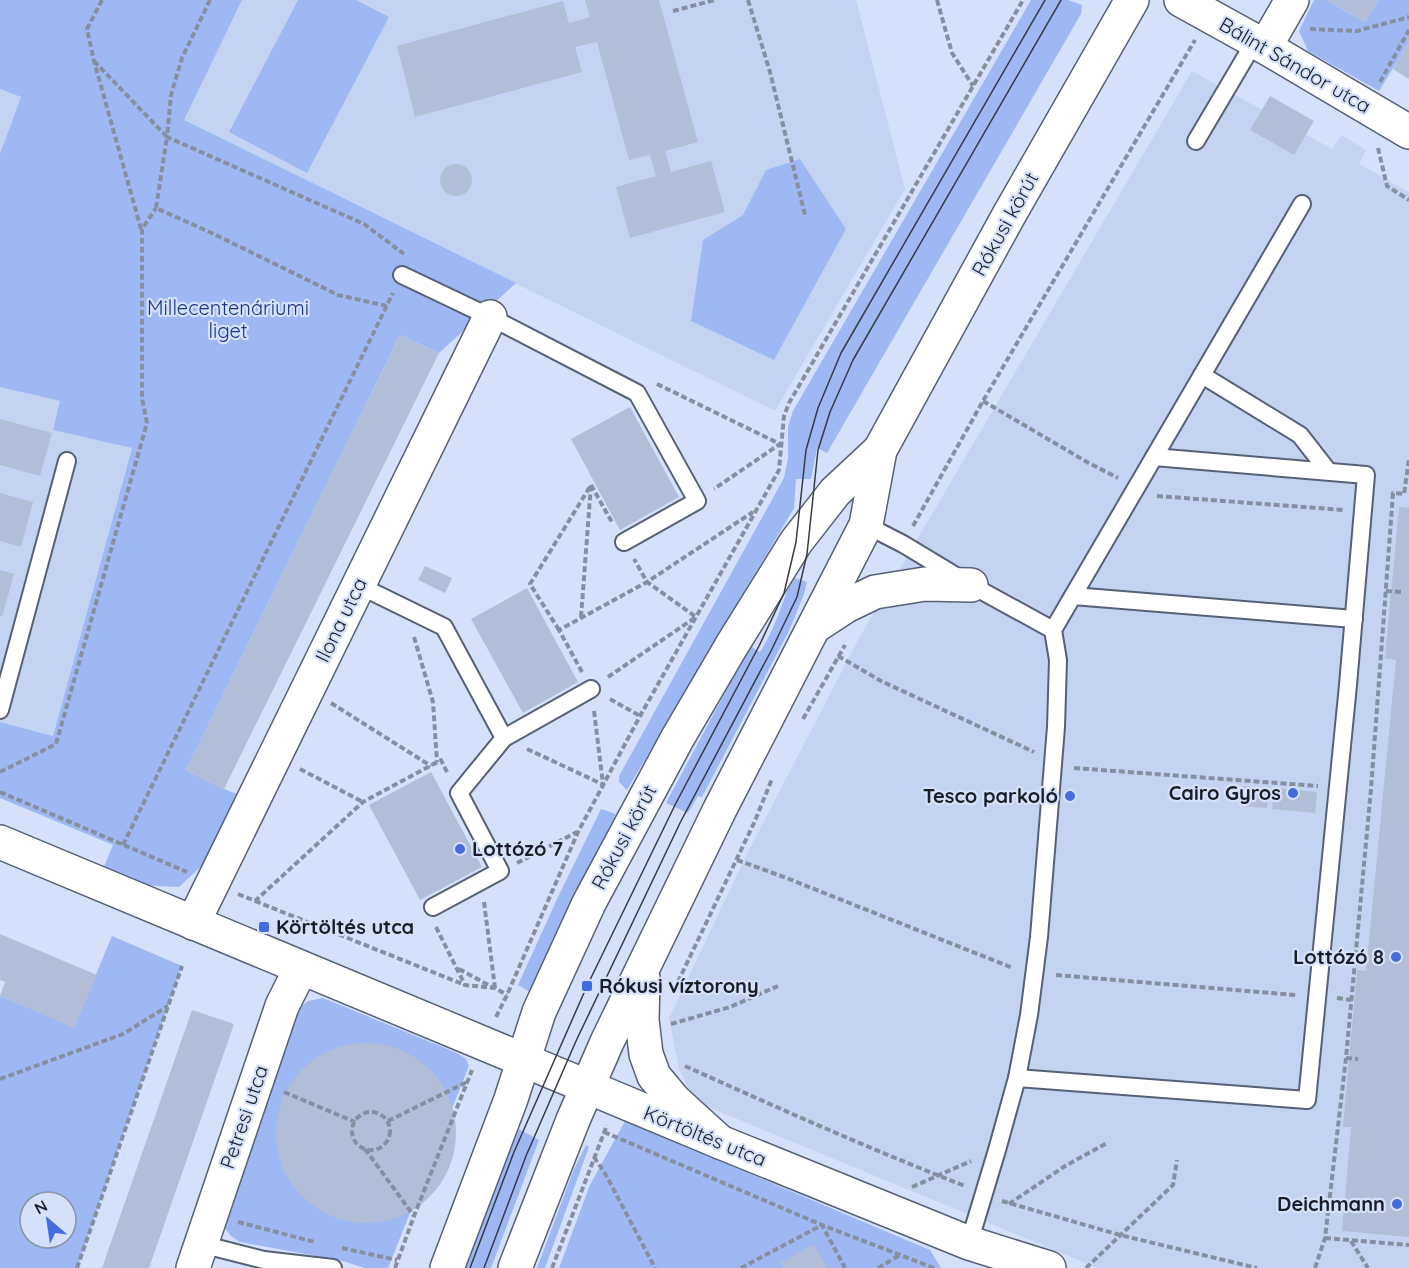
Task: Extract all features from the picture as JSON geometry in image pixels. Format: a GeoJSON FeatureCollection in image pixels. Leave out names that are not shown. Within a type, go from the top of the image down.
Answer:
{"type":"FeatureCollection","features":[{"type":"Feature","properties":{"kind":"street","name":"Rókusi körút"},"geometry":{"type":"LineString","coordinates":[[447,1268],[512,1099],[539,1012],[604,874],[726,654],[796,542],[835,492],[880,450],[1132,0]]}},
{"type":"Feature","properties":{"kind":"street","name":"Bálint Sándor utca"},"geometry":{"type":"LineString","coordinates":[[1181,0],[1409,132]]}},
{"type":"Feature","properties":{"kind":"street"},"geometry":{"type":"LineString","coordinates":[[1260,44],[1292,0]]}},
{"type":"Feature","properties":{"kind":"street","name":"Ilona utca"},"geometry":{"type":"LineString","coordinates":[[193,923],[490,317]]}},
{"type":"Feature","properties":{"kind":"street","name":"Rókusi körút"},"geometry":{"type":"LineString","coordinates":[[515,1268],[587,1087],[644,963],[720,809],[866,525],[880,450]]}},
{"type":"Feature","properties":{"kind":"street"},"geometry":{"type":"LineString","coordinates":[[803,533],[834,525],[866,525]]}},
{"type":"Feature","properties":{"kind":"street"},"geometry":{"type":"LineString","coordinates":[[813,628],[846,606],[875,592],[925,584],[971,585]]}},
{"type":"Feature","properties":{"kind":"street","name":"Körtöltés utca"},"geometry":{"type":"LineString","coordinates":[[0,842],[874,1205],[965,1255],[1049,1268]]}},
{"type":"Feature","properties":{"kind":"street"},"geometry":{"type":"LineString","coordinates":[[644,963],[642,1020],[646,1054],[654,1076],[675,1101],[720,1142]]}},
{"type":"Feature","properties":{"kind":"street","name":"Petresi utca"},"geometry":{"type":"LineString","coordinates":[[202,1242],[282,1006],[301,968]]}},
{"type":"Feature","properties":{"kind":"lane"},"geometry":{"type":"LineString","coordinates":[[1196,141],[1260,44]]}},
{"type":"Feature","properties":{"kind":"lane"},"geometry":{"type":"LineString","coordinates":[[965,1255],[1017,1078],[1029,1015],[1039,938],[1056,727],[1058,660],[1053,630],[1302,204]]}},
{"type":"Feature","properties":{"kind":"lane"},"geometry":{"type":"LineString","coordinates":[[402,275],[490,317],[637,393],[697,501],[624,542]]}},
{"type":"Feature","properties":{"kind":"lane"},"geometry":{"type":"LineString","coordinates":[[1202,375],[1300,435],[1328,471]]}},
{"type":"Feature","properties":{"kind":"lane"},"geometry":{"type":"LineString","coordinates":[[1017,1078],[1307,1100],[1366,475],[1154,457]]}},
{"type":"Feature","properties":{"kind":"lane"},"geometry":{"type":"LineString","coordinates":[[0,710],[67,461]]}},
{"type":"Feature","properties":{"kind":"lane"},"geometry":{"type":"LineString","coordinates":[[866,525],[1053,630]]}},
{"type":"Feature","properties":{"kind":"lane"},"geometry":{"type":"LineString","coordinates":[[358,585],[444,627],[504,738]]}},
{"type":"Feature","properties":{"kind":"lane"},"geometry":{"type":"LineString","coordinates":[[1073,596],[1354,619]]}},
{"type":"Feature","properties":{"kind":"lane"},"geometry":{"type":"LineString","coordinates":[[433,907],[500,871],[459,793],[504,738],[591,689]]}},
{"type":"Feature","properties":{"kind":"lane"},"geometry":{"type":"LineString","coordinates":[[202,1242],[264,1264],[333,1268]]}},
{"type":"Feature","properties":{"kind":"path"},"geometry":{"type":"LineString","coordinates":[[0,772],[56,744],[147,423],[142,398],[142,230],[87,29],[102,0]]}},
{"type":"Feature","properties":{"kind":"path"},"geometry":{"type":"LineString","coordinates":[[142,230],[156,208],[171,95],[182,58],[210,0]]}},
{"type":"Feature","properties":{"kind":"path"},"geometry":{"type":"LineString","coordinates":[[674,11],[715,0]]}},
{"type":"Feature","properties":{"kind":"path"},"geometry":{"type":"LineString","coordinates":[[748,0],[770,72],[805,214]]}},
{"type":"Feature","properties":{"kind":"path"},"geometry":{"type":"LineString","coordinates":[[937,0],[952,53],[973,86]]}},
{"type":"Feature","properties":{"kind":"path"},"geometry":{"type":"LineString","coordinates":[[395,1268],[467,1082],[578,832],[640,716],[779,470],[784,416],[789,403],[1023,0]]}},
{"type":"Feature","properties":{"kind":"path"},"geometry":{"type":"LineString","coordinates":[[1306,28],[1357,31],[1409,17]]}},
{"type":"Feature","properties":{"kind":"path"},"geometry":{"type":"LineString","coordinates":[[94,61],[167,137],[364,224],[402,251],[408,259],[123,845]]}},
{"type":"Feature","properties":{"kind":"path"},"geometry":{"type":"LineString","coordinates":[[1377,143],[1387,186],[1409,200]]}},
{"type":"Feature","properties":{"kind":"path"},"geometry":{"type":"LineString","coordinates":[[156,208],[338,295],[387,306]]}},
{"type":"Feature","properties":{"kind":"path"},"geometry":{"type":"LineString","coordinates":[[637,393],[658,384],[780,444]]}},
{"type":"Feature","properties":{"kind":"path"},"geometry":{"type":"LineString","coordinates":[[697,501],[780,444]]}},
{"type":"Feature","properties":{"kind":"path"},"geometry":{"type":"LineString","coordinates":[[1315,1268],[1325,1238],[1346,1058],[1371,789],[1393,493],[1404,494],[1409,459]]}},
{"type":"Feature","properties":{"kind":"path"},"geometry":{"type":"LineString","coordinates":[[591,485],[647,582],[696,616]]}},
{"type":"Feature","properties":{"kind":"path"},"geometry":{"type":"LineString","coordinates":[[581,618],[591,485]]}},
{"type":"Feature","properties":{"kind":"path"},"geometry":{"type":"LineString","coordinates":[[591,485],[530,584],[559,630],[591,689],[603,785]]}},
{"type":"Feature","properties":{"kind":"path"},"geometry":{"type":"LineString","coordinates":[[559,630],[647,582],[755,511]]}},
{"type":"Feature","properties":{"kind":"path"},"geometry":{"type":"LineString","coordinates":[[1386,591],[1402,592]]}},
{"type":"Feature","properties":{"kind":"path"},"geometry":{"type":"LineString","coordinates":[[405,608],[433,702],[437,762]]}},
{"type":"Feature","properties":{"kind":"path"},"geometry":{"type":"LineString","coordinates":[[591,689],[696,616]]}},
{"type":"Feature","properties":{"kind":"path"},"geometry":{"type":"LineString","coordinates":[[838,656],[881,681],[1074,768],[1371,789]]}},
{"type":"Feature","properties":{"kind":"path"},"geometry":{"type":"LineString","coordinates":[[308,688],[431,766]]}},
{"type":"Feature","properties":{"kind":"path"},"geometry":{"type":"LineString","coordinates":[[591,689],[640,716]]}},
{"type":"Feature","properties":{"kind":"path"},"geometry":{"type":"LineString","coordinates":[[504,738],[603,785]]}},
{"type":"Feature","properties":{"kind":"path"},"geometry":{"type":"LineString","coordinates":[[275,756],[363,802]]}},
{"type":"Feature","properties":{"kind":"path"},"geometry":{"type":"LineString","coordinates":[[500,871],[578,832]]}},
{"type":"Feature","properties":{"kind":"path"},"geometry":{"type":"LineString","coordinates":[[482,881],[495,988]]}},
{"type":"Feature","properties":{"kind":"path"},"geometry":{"type":"LineString","coordinates":[[255,901],[465,985],[495,988]]}},
{"type":"Feature","properties":{"kind":"path"},"geometry":{"type":"LineString","coordinates":[[433,907],[430,916],[465,985]]}},
{"type":"Feature","properties":{"kind":"path"},"geometry":{"type":"LineString","coordinates":[[77,1268],[182,966]]}},
{"type":"Feature","properties":{"kind":"path"},"geometry":{"type":"LineString","coordinates":[[457,968],[507,995]]}},
{"type":"Feature","properties":{"kind":"path"},"geometry":{"type":"LineString","coordinates":[[662,1027],[730,1007],[778,986]]}},
{"type":"Feature","properties":{"kind":"path"},"geometry":{"type":"LineString","coordinates":[[0,1079],[123,1034],[168,1006]]}},
{"type":"Feature","properties":{"kind":"path"},"geometry":{"type":"LineString","coordinates":[[1346,1058],[1358,1059]]}},
{"type":"Feature","properties":{"kind":"path"},"geometry":{"type":"LineString","coordinates":[[678,1059],[685,1066],[778,1108],[936,1176],[1009,1204],[1120,1235],[1257,1268]]}},
{"type":"Feature","properties":{"kind":"path"},"geometry":{"type":"LineString","coordinates":[[257,1081],[355,1122]]}},
{"type":"Feature","properties":{"kind":"path"},"geometry":{"type":"LineString","coordinates":[[388,1121],[467,1082]]}},
{"type":"Feature","properties":{"kind":"path"},"geometry":{"type":"LineString","coordinates":[[552,1268],[616,1099]]}},
{"type":"Feature","properties":{"kind":"path"},"geometry":{"type":"LineString","coordinates":[[364,1149],[376,1150],[386,1143],[390,1133],[388,1121],[379,1114],[368,1112],[358,1118],[352,1128],[355,1141],[364,1149],[414,1216]]}},
{"type":"Feature","properties":{"kind":"path"},"geometry":{"type":"LineString","coordinates":[[604,1131],[822,1225],[934,1268]]}},
{"type":"Feature","properties":{"kind":"path"},"geometry":{"type":"LineString","coordinates":[[1009,1204],[1065,1166],[1107,1143]]}},
{"type":"Feature","properties":{"kind":"path"},"geometry":{"type":"LineString","coordinates":[[874,1205],[997,1150]]}},
{"type":"Feature","properties":{"kind":"path"},"geometry":{"type":"LineString","coordinates":[[594,1157],[656,1268]]}},
{"type":"Feature","properties":{"kind":"path"},"geometry":{"type":"LineString","coordinates":[[1086,1268],[1173,1185],[1177,1160]]}},
{"type":"Feature","properties":{"kind":"path"},"geometry":{"type":"LineString","coordinates":[[741,1268],[822,1225]]}},
{"type":"Feature","properties":{"kind":"path"},"geometry":{"type":"LineString","coordinates":[[822,1225],[845,1268]]}},
{"type":"Feature","properties":{"kind":"path"},"geometry":{"type":"LineString","coordinates":[[202,1242],[289,1236],[322,1243]]}},
{"type":"Feature","properties":{"kind":"path"},"geometry":{"type":"LineString","coordinates":[[1325,1238],[1409,1245]]}},
{"type":"Feature","properties":{"kind":"path"},"geometry":{"type":"LineString","coordinates":[[1350,1240],[1368,1268]]}},
{"type":"Feature","properties":{"kind":"path"},"geometry":{"type":"LineString","coordinates":[[332,1246],[397,1260]]}},
{"type":"Feature","properties":{"kind":"path"},"geometry":{"type":"LineString","coordinates":[[878,1268],[901,1254]]}},
{"type":"Feature","properties":{"kind":"shaded area"},"geometry":{"type":"Polygon","coordinates":[[[242,0],[856,0],[905,189],[775,411],[183,120],[242,0]]]}},
{"type":"Feature","properties":{"kind":"shaded area","name":"Tesco parkoló"},"geometry":{"type":"Polygon","coordinates":[[[1192,71],[1332,149],[1341,135],[1366,150],[1359,164],[1409,192],[1409,1268],[1098,1268],[696,1102],[679,1069],[669,1018],[746,856],[858,640],[1192,71]]]}},
{"type":"Feature","properties":{"kind":"shaded area"},"geometry":{"type":"Polygon","coordinates":[[[0,89],[21,97],[0,154],[0,89]]]}},
{"type":"Feature","properties":{"kind":"shaded area"},"geometry":{"type":"Polygon","coordinates":[[[0,387],[60,401],[54,430],[132,447],[53,736],[0,722],[0,387]]]}},
{"type":"Feature","properties":{"kind":"green space","name":"Millecentenáriumi liget"},"geometry":{"type":"Polygon","coordinates":[[[0,0],[242,0],[184,120],[516,283],[439,353],[400,335],[186,770],[242,796],[211,857],[179,887],[97,883],[113,845],[0,798],[0,722],[53,736],[132,448],[53,430],[60,401],[0,387],[0,154],[21,97],[0,89],[0,0]]]}},
{"type":"Feature","properties":{"kind":"green space"},"geometry":{"type":"Polygon","coordinates":[[[298,0],[356,0],[389,17],[307,173],[229,132],[298,0]]]}},
{"type":"Feature","properties":{"kind":"green space"},"geometry":{"type":"Polygon","coordinates":[[[1031,0],[1068,0],[1082,5],[1081,14],[827,453],[817,448],[811,479],[796,479],[794,508],[627,790],[619,782],[619,776],[784,478],[788,458],[788,427],[793,411],[1031,0]]]}},
{"type":"Feature","properties":{"kind":"green space"},"geometry":{"type":"Polygon","coordinates":[[[1314,0],[1326,0],[1365,22],[1378,0],[1409,0],[1409,42],[1379,91],[1308,51],[1299,31],[1314,0]]]}},
{"type":"Feature","properties":{"kind":"green space"},"geometry":{"type":"Polygon","coordinates":[[[800,159],[846,229],[774,360],[691,321],[703,240],[743,215],[766,170],[800,159]]]}},
{"type":"Feature","properties":{"kind":"green space"},"geometry":{"type":"Polygon","coordinates":[[[792,577],[807,582],[790,629],[702,797],[698,796],[688,813],[666,803],[750,646],[760,652],[770,634],[792,577]]]}},
{"type":"Feature","properties":{"kind":"green space"},"geometry":{"type":"Polygon","coordinates":[[[601,809],[616,814],[530,992],[518,985],[601,809]]]}},
{"type":"Feature","properties":{"kind":"green space"},"geometry":{"type":"Polygon","coordinates":[[[112,936],[182,966],[77,1268],[0,1268],[0,996],[74,1027],[112,936]]]}},
{"type":"Feature","properties":{"kind":"green space"},"geometry":{"type":"Polygon","coordinates":[[[323,998],[457,1053],[466,1059],[469,1066],[388,1268],[364,1268],[343,1261],[240,1242],[224,1227],[295,1011],[308,1001],[323,998]]]}},
{"type":"Feature","properties":{"kind":"green space"},"geometry":{"type":"Polygon","coordinates":[[[625,1121],[930,1250],[941,1268],[559,1268],[590,1185],[625,1121]]]}},
{"type":"Feature","properties":{"kind":"green space"},"geometry":{"type":"Polygon","coordinates":[[[519,1129],[539,1140],[491,1268],[462,1268],[519,1129]]]}},
{"type":"Feature","properties":{"kind":"green space"},"geometry":{"type":"Polygon","coordinates":[[[586,1145],[589,1147],[545,1268],[537,1268],[574,1169],[586,1145]]]}},
{"type":"Feature","properties":{"kind":"building"},"geometry":{"type":"Polygon","coordinates":[[[585,0],[659,0],[698,142],[665,151],[671,172],[711,161],[725,212],[630,238],[616,187],[656,176],[650,155],[629,160],[597,42],[575,47],[582,72],[415,117],[397,46],[563,1],[569,23],[590,17],[585,0]]]}},
{"type":"Feature","properties":{"kind":"building"},"geometry":{"type":"Polygon","coordinates":[[[1326,0],[1378,0],[1365,22],[1326,0]]]}},
{"type":"Feature","properties":{"kind":"building"},"geometry":{"type":"Polygon","coordinates":[[[1409,42],[1409,79],[1393,69],[1409,42]]]}},
{"type":"Feature","properties":{"kind":"building"},"geometry":{"type":"Polygon","coordinates":[[[1270,96],[1314,121],[1294,155],[1250,130],[1270,96]]]}},
{"type":"Feature","properties":{"kind":"building"},"geometry":{"type":"Polygon","coordinates":[[[456,164],[467,169],[472,180],[467,191],[456,196],[445,191],[440,180],[445,169],[456,164]]]}},
{"type":"Feature","properties":{"kind":"building"},"geometry":{"type":"Polygon","coordinates":[[[400,335],[439,353],[224,789],[186,770],[400,335]]]}},
{"type":"Feature","properties":{"kind":"building"},"geometry":{"type":"Polygon","coordinates":[[[630,407],[679,497],[620,530],[571,439],[630,407]]]}},
{"type":"Feature","properties":{"kind":"building"},"geometry":{"type":"Polygon","coordinates":[[[0,419],[52,433],[40,476],[0,465],[0,419]]]}},
{"type":"Feature","properties":{"kind":"building"},"geometry":{"type":"Polygon","coordinates":[[[0,493],[33,502],[21,547],[0,541],[0,493]]]}},
{"type":"Feature","properties":{"kind":"building"},"geometry":{"type":"Polygon","coordinates":[[[1399,507],[1409,508],[1409,1237],[1342,1231],[1351,1127],[1343,1127],[1357,970],[1366,971],[1396,660],[1385,658],[1399,507]]]}},
{"type":"Feature","properties":{"kind":"building"},"geometry":{"type":"Polygon","coordinates":[[[425,566],[452,578],[445,593],[418,580],[425,566]]]}},
{"type":"Feature","properties":{"kind":"building"},"geometry":{"type":"Polygon","coordinates":[[[0,570],[14,574],[2,617],[0,616],[0,570]]]}},
{"type":"Feature","properties":{"kind":"building"},"geometry":{"type":"Polygon","coordinates":[[[527,588],[578,682],[523,713],[471,619],[527,588]]]}},
{"type":"Feature","properties":{"kind":"building"},"geometry":{"type":"Polygon","coordinates":[[[431,772],[482,867],[420,900],[369,805],[431,772]]]}},
{"type":"Feature","properties":{"kind":"building"},"geometry":{"type":"Polygon","coordinates":[[[1244,786],[1269,789],[1267,808],[1242,806],[1244,786]]]}},
{"type":"Feature","properties":{"kind":"building"},"geometry":{"type":"Polygon","coordinates":[[[1274,788],[1317,792],[1315,813],[1272,809],[1274,788]]]}},
{"type":"Feature","properties":{"kind":"building"},"geometry":{"type":"Polygon","coordinates":[[[0,934],[97,975],[74,1028],[0,996],[5,982],[0,980],[0,934]]]}},
{"type":"Feature","properties":{"kind":"building"},"geometry":{"type":"Polygon","coordinates":[[[192,1010],[234,1024],[149,1268],[102,1268],[192,1010]]]}},
{"type":"Feature","properties":{"kind":"building"},"geometry":{"type":"Polygon","coordinates":[[[366,1043],[400,1050],[416,1058],[429,1070],[441,1083],[449,1099],[456,1133],[449,1167],[441,1183],[429,1196],[416,1208],[400,1216],[366,1223],[332,1216],[316,1208],[303,1196],[291,1183],[283,1167],[276,1133],[283,1099],[291,1083],[303,1070],[316,1058],[332,1050],[366,1043]]]}},
{"type":"Feature","properties":{"kind":"building"},"geometry":{"type":"Polygon","coordinates":[[[814,1244],[827,1268],[783,1268],[780,1263],[814,1244]]]}},
{"type":"Feature","properties":{"kind":"tram line"},"geometry":{"type":"LineString","coordinates":[[470,1268],[514,1152],[587,986],[676,803],[759,646],[784,593],[796,542],[806,450],[818,408],[841,353],[1045,0]]}},
{"type":"Feature","properties":{"kind":"tram line"},"geometry":{"type":"LineString","coordinates":[[484,1268],[526,1156],[576,1041],[681,821],[797,597],[807,554],[818,450],[830,412],[853,360],[1061,0]]}},
{"type":"Feature","properties":{"kind":"place","name":"Cairo Gyros"},"geometry":{"type":"Point","coordinates":[1293,793]}},
{"type":"Feature","properties":{"kind":"place","name":"Tesco parkoló"},"geometry":{"type":"Point","coordinates":[1070,796]}},
{"type":"Feature","properties":{"kind":"place","name":"Lottózó 7"},"geometry":{"type":"Point","coordinates":[460,849]}},
{"type":"Feature","properties":{"kind":"place","name":"Körtöltés utca"},"geometry":{"type":"Point","coordinates":[264,927]}},
{"type":"Feature","properties":{"kind":"place","name":"Lottózó 8"},"geometry":{"type":"Point","coordinates":[1396,957]}},
{"type":"Feature","properties":{"kind":"place","name":"Rókusi víztorony"},"geometry":{"type":"Point","coordinates":[587,986]}},
{"type":"Feature","properties":{"kind":"place","name":"Deichmann"},"geometry":{"type":"Point","coordinates":[1397,1204]}}]}
